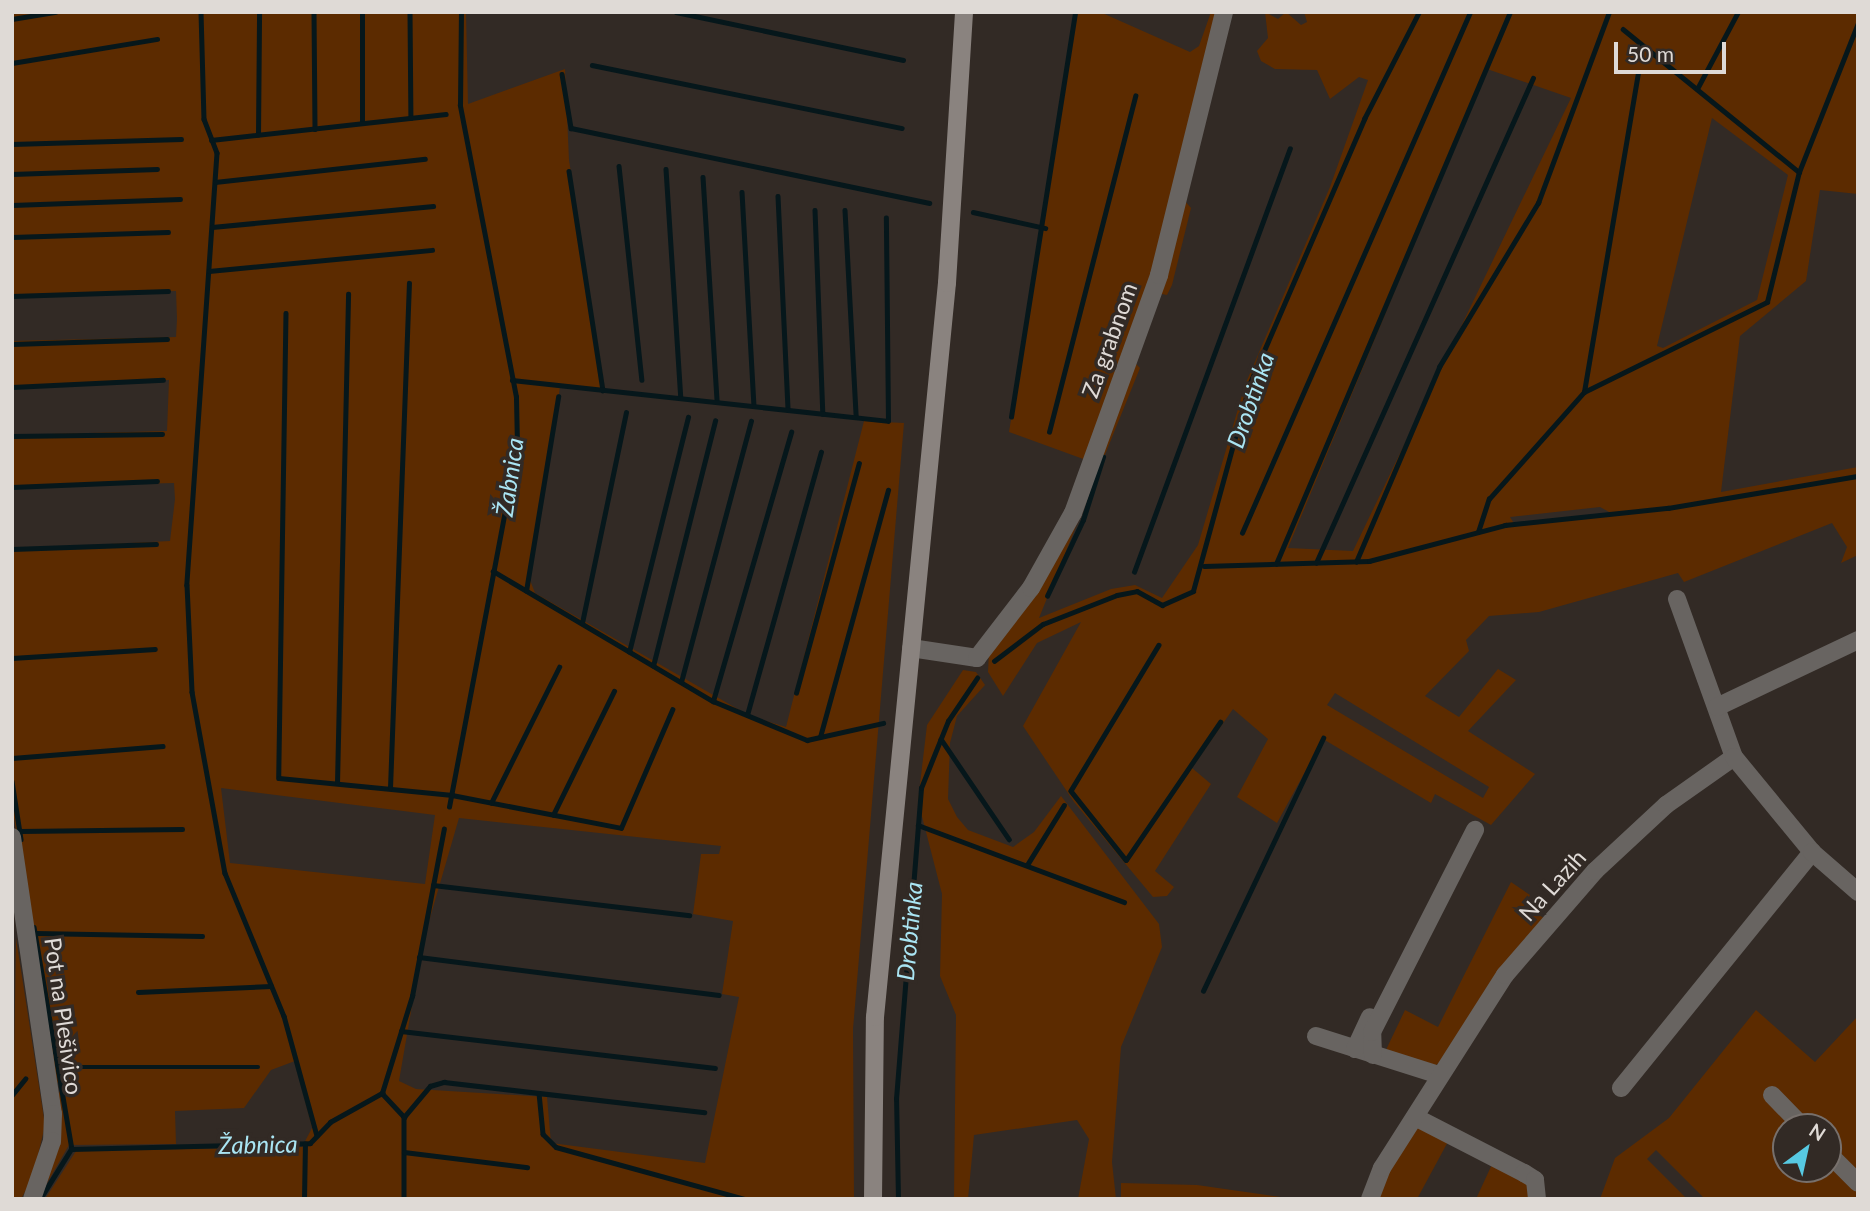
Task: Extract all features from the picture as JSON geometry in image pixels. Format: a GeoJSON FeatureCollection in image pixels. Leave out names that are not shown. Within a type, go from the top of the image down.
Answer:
{"type":"FeatureCollection","features":[{"type":"Feature","properties":{"kind":"main road"},"geometry":{"type":"LineString","coordinates":[[873,1199],[875,1017],[947,283],[964,12]]}},
{"type":"Feature","properties":{"kind":"street","name":"Za grabnom"},"geometry":{"type":"LineString","coordinates":[[911,648],[977,658],[1031,588],[1073,513],[1159,275],[1224,12]]}},
{"type":"Feature","properties":{"kind":"street"},"geometry":{"type":"LineString","coordinates":[[1677,599],[1734,757],[1812,852],[1858,892]]}},
{"type":"Feature","properties":{"kind":"street"},"geometry":{"type":"LineString","coordinates":[[1717,707],[1858,640]]}},
{"type":"Feature","properties":{"kind":"street","name":"Na Lazih"},"geometry":{"type":"LineString","coordinates":[[1370,1199],[1439,1075],[1505,975],[1595,871],[1665,805],[1734,757]]}},
{"type":"Feature","properties":{"kind":"street"},"geometry":{"type":"LineString","coordinates":[[1373,1055],[1372,1032],[1475,830]]}},
{"type":"Feature","properties":{"kind":"street","name":"Pot na Plešivico"},"geometry":{"type":"LineString","coordinates":[[12,837],[53,1114],[52,1141],[32,1199]]}},
{"type":"Feature","properties":{"kind":"street"},"geometry":{"type":"LineString","coordinates":[[1621,1088],[1812,852]]}},
{"type":"Feature","properties":{"kind":"street"},"geometry":{"type":"LineString","coordinates":[[1355,1049],[1434,884]]}},
{"type":"Feature","properties":{"kind":"street"},"geometry":{"type":"LineString","coordinates":[[1316,1036],[1439,1075]]}},
{"type":"Feature","properties":{"kind":"street"},"geometry":{"type":"LineString","coordinates":[[1772,1096],[1789,1113]]}},
{"type":"Feature","properties":{"kind":"street"},"geometry":{"type":"LineString","coordinates":[[1415,1117],[1524,1173],[1535,1181],[1537,1199]]}},
{"type":"Feature","properties":{"kind":"street"},"geometry":{"type":"LineString","coordinates":[[1842,1167],[1858,1183]]}},
{"type":"Feature","properties":{"kind":"shaded area"},"geometry":{"type":"Polygon","coordinates":[[[12,12],[466,12],[468,104],[565,69],[569,160],[605,390],[560,387],[530,580],[535,593],[750,716],[786,727],[864,421],[904,423],[853,1029],[854,1199],[45,1199],[76,1151],[302,1147],[312,1128],[295,1061],[271,1070],[244,1108],[175,1111],[176,1144],[69,1145],[47,1183],[57,1096],[64,1084],[55,1082],[39,977],[45,975],[37,970],[12,804],[12,549],[170,541],[175,499],[174,483],[12,487],[12,435],[167,431],[169,380],[12,387],[12,341],[176,337],[176,291],[12,297],[12,12]],[[221,788],[230,863],[425,884],[435,815],[221,788]],[[459,818],[423,942],[399,1081],[416,1089],[547,1097],[551,1143],[705,1163],[739,997],[722,994],[733,921],[693,914],[701,854],[719,854],[721,846],[459,818]]]}},
{"type":"Feature","properties":{"kind":"shaded area"},"geometry":{"type":"Polygon","coordinates":[[[1077,12],[1100,12],[1190,52],[1199,46],[1211,12],[1218,12],[1153,273],[1086,460],[1009,432],[1077,12]]]}},
{"type":"Feature","properties":{"kind":"shaded area"},"geometry":{"type":"Polygon","coordinates":[[[1265,12],[1278,19],[1286,12],[1301,25],[1307,22],[1304,12],[1858,12],[1858,194],[1820,190],[1806,281],[1740,336],[1721,492],[1858,467],[1858,555],[1841,563],[1847,547],[1832,523],[1684,582],[1678,573],[1539,612],[1489,616],[1466,640],[1469,651],[1425,696],[1459,717],[1498,669],[1516,680],[1468,731],[1535,774],[1491,825],[1435,794],[1431,803],[1323,739],[1277,823],[1237,797],[1268,739],[1233,709],[1192,768],[1211,784],[1155,871],[1174,887],[1167,896],[1153,897],[1074,802],[1023,726],[1081,622],[1037,643],[1003,696],[988,672],[989,652],[1035,587],[1132,360],[1140,368],[1039,618],[1111,589],[1135,585],[1162,598],[1198,545],[1245,385],[1330,187],[1368,80],[1359,77],[1330,99],[1317,70],[1275,69],[1261,61],[1257,51],[1268,38],[1265,12]],[[1487,69],[1288,548],[1353,551],[1571,98],[1487,69]],[[1712,118],[1657,346],[1663,348],[1757,300],[1788,175],[1712,118]],[[1600,507],[1510,517],[1515,525],[1531,525],[1611,513],[1600,507]],[[1335,693],[1327,705],[1483,798],[1489,787],[1335,693]]]}},
{"type":"Feature","properties":{"kind":"shaded area"},"geometry":{"type":"Polygon","coordinates":[[[1184,200],[1191,208],[1172,285],[1167,295],[1156,293],[1184,200]]]}},
{"type":"Feature","properties":{"kind":"shaded area"},"geometry":{"type":"Polygon","coordinates":[[[963,670],[976,672],[985,685],[957,716],[950,743],[948,799],[957,817],[968,830],[1013,847],[1034,832],[1061,796],[1159,924],[1162,947],[1121,1047],[1112,1162],[1116,1199],[1078,1199],[1089,1139],[1077,1120],[974,1135],[968,1199],[954,1199],[956,1015],[940,976],[942,894],[918,801],[927,725],[963,670]]]}},
{"type":"Feature","properties":{"kind":"shaded area"},"geometry":{"type":"Polygon","coordinates":[[[1511,882],[1530,895],[1524,906],[1547,920],[1501,971],[1440,1062],[1431,1069],[1384,1054],[1405,1010],[1438,1027],[1511,882]]]}},
{"type":"Feature","properties":{"kind":"shaded area"},"geometry":{"type":"Polygon","coordinates":[[[16,938],[45,1125],[33,1177],[21,1199],[12,1199],[16,938]]]}},
{"type":"Feature","properties":{"kind":"shaded area"},"geometry":{"type":"Polygon","coordinates":[[[1756,1010],[1815,1062],[1858,1016],[1858,1199],[1705,1199],[1656,1150],[1647,1159],[1687,1199],[1600,1199],[1615,1158],[1669,1118],[1756,1010]]]}},
{"type":"Feature","properties":{"kind":"shaded area"},"geometry":{"type":"Polygon","coordinates":[[[1421,1125],[1450,1138],[1417,1199],[1375,1199],[1411,1129],[1421,1125]]]}},
{"type":"Feature","properties":{"kind":"shaded area"},"geometry":{"type":"Polygon","coordinates":[[[1494,1160],[1531,1182],[1529,1199],[1476,1199],[1494,1160]]]}},
{"type":"Feature","properties":{"kind":"shaded area"},"geometry":{"type":"Polygon","coordinates":[[[1121,1183],[1197,1185],[1295,1199],[1121,1199],[1121,1183]]]}},
{"type":"Feature","properties":{"kind":"waterway"},"geometry":{"type":"LineString","coordinates":[[12,19],[55,12]]}},
{"type":"Feature","properties":{"kind":"waterway"},"geometry":{"type":"LineString","coordinates":[[201,12],[204,119],[217,153],[187,585],[192,692],[225,873],[284,1016],[317,1136]]}},
{"type":"Feature","properties":{"kind":"waterway"},"geometry":{"type":"LineString","coordinates":[[258,135],[259,12]]}},
{"type":"Feature","properties":{"kind":"waterway"},"geometry":{"type":"LineString","coordinates":[[314,12],[315,129]]}},
{"type":"Feature","properties":{"kind":"waterway"},"geometry":{"type":"LineString","coordinates":[[362,12],[362,123]]}},
{"type":"Feature","properties":{"kind":"waterway"},"geometry":{"type":"LineString","coordinates":[[410,12],[411,118]]}},
{"type":"Feature","properties":{"kind":"waterway","name":"Žabnica"},"geometry":{"type":"LineString","coordinates":[[449,807],[517,446],[516,397],[460,105],[461,12]]}},
{"type":"Feature","properties":{"kind":"waterway"},"geometry":{"type":"LineString","coordinates":[[676,12],[903,60]]}},
{"type":"Feature","properties":{"kind":"waterway"},"geometry":{"type":"LineString","coordinates":[[1011,417],[1075,12]]}},
{"type":"Feature","properties":{"kind":"waterway","name":"Drobtinka"},"geometry":{"type":"LineString","coordinates":[[994,661],[1043,624],[1117,595],[1137,591],[1162,605],[1193,591],[1250,383],[1364,119],[1419,12]]}},
{"type":"Feature","properties":{"kind":"waterway"},"geometry":{"type":"LineString","coordinates":[[1242,533],[1470,12]]}},
{"type":"Feature","properties":{"kind":"waterway"},"geometry":{"type":"LineString","coordinates":[[1276,564],[1510,12]]}},
{"type":"Feature","properties":{"kind":"waterway"},"geometry":{"type":"LineString","coordinates":[[1356,562],[1439,367],[1538,203],[1609,12]]}},
{"type":"Feature","properties":{"kind":"waterway"},"geometry":{"type":"LineString","coordinates":[[1697,89],[1738,12]]}},
{"type":"Feature","properties":{"kind":"waterway"},"geometry":{"type":"LineString","coordinates":[[1478,532],[1489,499],[1584,392],[1767,302],[1799,172],[1858,23]]}},
{"type":"Feature","properties":{"kind":"waterway"},"geometry":{"type":"LineString","coordinates":[[1623,29],[1799,172]]}},
{"type":"Feature","properties":{"kind":"waterway"},"geometry":{"type":"LineString","coordinates":[[12,63],[157,39]]}},
{"type":"Feature","properties":{"kind":"waterway"},"geometry":{"type":"LineString","coordinates":[[592,65],[902,128]]}},
{"type":"Feature","properties":{"kind":"waterway"},"geometry":{"type":"LineString","coordinates":[[1584,392],[1638,73]]}},
{"type":"Feature","properties":{"kind":"waterway"},"geometry":{"type":"LineString","coordinates":[[562,74],[571,128],[929,203]]}},
{"type":"Feature","properties":{"kind":"waterway"},"geometry":{"type":"LineString","coordinates":[[1316,563],[1533,78]]}},
{"type":"Feature","properties":{"kind":"waterway"},"geometry":{"type":"LineString","coordinates":[[1049,432],[1135,96]]}},
{"type":"Feature","properties":{"kind":"waterway"},"geometry":{"type":"LineString","coordinates":[[211,140],[446,114]]}},
{"type":"Feature","properties":{"kind":"waterway"},"geometry":{"type":"LineString","coordinates":[[12,144],[181,139]]}},
{"type":"Feature","properties":{"kind":"waterway"},"geometry":{"type":"LineString","coordinates":[[1134,572],[1290,149]]}},
{"type":"Feature","properties":{"kind":"waterway"},"geometry":{"type":"LineString","coordinates":[[215,182],[425,159]]}},
{"type":"Feature","properties":{"kind":"waterway"},"geometry":{"type":"LineString","coordinates":[[619,166],[642,380]]}},
{"type":"Feature","properties":{"kind":"waterway"},"geometry":{"type":"LineString","coordinates":[[12,174],[157,169]]}},
{"type":"Feature","properties":{"kind":"waterway"},"geometry":{"type":"LineString","coordinates":[[666,169],[681,398]]}},
{"type":"Feature","properties":{"kind":"waterway"},"geometry":{"type":"LineString","coordinates":[[569,171],[603,390]]}},
{"type":"Feature","properties":{"kind":"waterway"},"geometry":{"type":"LineString","coordinates":[[703,177],[717,402]]}},
{"type":"Feature","properties":{"kind":"waterway"},"geometry":{"type":"LineString","coordinates":[[742,192],[754,406]]}},
{"type":"Feature","properties":{"kind":"waterway"},"geometry":{"type":"LineString","coordinates":[[778,196],[788,410]]}},
{"type":"Feature","properties":{"kind":"waterway"},"geometry":{"type":"LineString","coordinates":[[12,205],[180,199]]}},
{"type":"Feature","properties":{"kind":"waterway"},"geometry":{"type":"LineString","coordinates":[[212,227],[433,206]]}},
{"type":"Feature","properties":{"kind":"waterway"},"geometry":{"type":"LineString","coordinates":[[815,210],[823,414]]}},
{"type":"Feature","properties":{"kind":"waterway"},"geometry":{"type":"LineString","coordinates":[[845,210],[856,416]]}},
{"type":"Feature","properties":{"kind":"waterway"},"geometry":{"type":"LineString","coordinates":[[973,212],[1045,228]]}},
{"type":"Feature","properties":{"kind":"waterway"},"geometry":{"type":"LineString","coordinates":[[512,380],[888,421],[886,218]]}},
{"type":"Feature","properties":{"kind":"waterway"},"geometry":{"type":"LineString","coordinates":[[12,237],[168,232]]}},
{"type":"Feature","properties":{"kind":"waterway"},"geometry":{"type":"LineString","coordinates":[[209,271],[432,250]]}},
{"type":"Feature","properties":{"kind":"waterway"},"geometry":{"type":"LineString","coordinates":[[390,788],[409,283]]}},
{"type":"Feature","properties":{"kind":"waterway"},"geometry":{"type":"LineString","coordinates":[[12,296],[168,291]]}},
{"type":"Feature","properties":{"kind":"waterway"},"geometry":{"type":"LineString","coordinates":[[337,783],[348,294]]}},
{"type":"Feature","properties":{"kind":"waterway"},"geometry":{"type":"LineString","coordinates":[[286,313],[279,778],[452,795],[621,828],[672,710]]}},
{"type":"Feature","properties":{"kind":"waterway"},"geometry":{"type":"LineString","coordinates":[[12,344],[167,339]]}},
{"type":"Feature","properties":{"kind":"waterway"},"geometry":{"type":"LineString","coordinates":[[12,387],[163,380]]}},
{"type":"Feature","properties":{"kind":"waterway"},"geometry":{"type":"LineString","coordinates":[[526,591],[558,397]]}},
{"type":"Feature","properties":{"kind":"waterway"},"geometry":{"type":"LineString","coordinates":[[582,623],[626,413]]}},
{"type":"Feature","properties":{"kind":"waterway"},"geometry":{"type":"LineString","coordinates":[[629,652],[688,417]]}},
{"type":"Feature","properties":{"kind":"waterway"},"geometry":{"type":"LineString","coordinates":[[653,666],[715,421]]}},
{"type":"Feature","properties":{"kind":"waterway"},"geometry":{"type":"LineString","coordinates":[[681,682],[751,421]]}},
{"type":"Feature","properties":{"kind":"waterway"},"geometry":{"type":"LineString","coordinates":[[713,701],[791,432]]}},
{"type":"Feature","properties":{"kind":"waterway"},"geometry":{"type":"LineString","coordinates":[[12,436],[162,434]]}},
{"type":"Feature","properties":{"kind":"waterway"},"geometry":{"type":"LineString","coordinates":[[747,715],[821,452]]}},
{"type":"Feature","properties":{"kind":"waterway"},"geometry":{"type":"LineString","coordinates":[[1047,596],[1083,520],[1103,457]]}},
{"type":"Feature","properties":{"kind":"waterway"},"geometry":{"type":"LineString","coordinates":[[796,693],[859,463]]}},
{"type":"Feature","properties":{"kind":"waterway"},"geometry":{"type":"LineString","coordinates":[[1204,566],[1369,561],[1505,525],[1668,508],[1858,476]]}},
{"type":"Feature","properties":{"kind":"waterway"},"geometry":{"type":"LineString","coordinates":[[12,487],[157,481]]}},
{"type":"Feature","properties":{"kind":"waterway"},"geometry":{"type":"LineString","coordinates":[[820,737],[888,490]]}},
{"type":"Feature","properties":{"kind":"waterway"},"geometry":{"type":"LineString","coordinates":[[12,549],[156,544]]}},
{"type":"Feature","properties":{"kind":"waterway"},"geometry":{"type":"LineString","coordinates":[[493,571],[713,701],[807,740],[883,723]]}},
{"type":"Feature","properties":{"kind":"waterway"},"geometry":{"type":"LineString","coordinates":[[1159,645],[1071,791],[1126,860],[1220,722]]}},
{"type":"Feature","properties":{"kind":"waterway"},"geometry":{"type":"LineString","coordinates":[[12,658],[155,649]]}},
{"type":"Feature","properties":{"kind":"waterway"},"geometry":{"type":"LineString","coordinates":[[491,803],[559,667]]}},
{"type":"Feature","properties":{"kind":"waterway","name":"Drobtinka"},"geometry":{"type":"LineString","coordinates":[[898,1199],[896,1099],[921,788],[948,721],[977,678]]}},
{"type":"Feature","properties":{"kind":"waterway"},"geometry":{"type":"LineString","coordinates":[[553,815],[614,691]]}},
{"type":"Feature","properties":{"kind":"waterway"},"geometry":{"type":"LineString","coordinates":[[1203,991],[1323,738]]}},
{"type":"Feature","properties":{"kind":"waterway"},"geometry":{"type":"LineString","coordinates":[[941,739],[1009,839]]}},
{"type":"Feature","properties":{"kind":"waterway"},"geometry":{"type":"LineString","coordinates":[[12,758],[163,746]]}},
{"type":"Feature","properties":{"kind":"waterway"},"geometry":{"type":"LineString","coordinates":[[12,781],[21,839]]}},
{"type":"Feature","properties":{"kind":"waterway"},"geometry":{"type":"LineString","coordinates":[[1027,865],[1064,805]]}},
{"type":"Feature","properties":{"kind":"waterway"},"geometry":{"type":"LineString","coordinates":[[918,825],[1124,902]]}},
{"type":"Feature","properties":{"kind":"waterway"},"geometry":{"type":"LineString","coordinates":[[20,831],[182,829]]}},
{"type":"Feature","properties":{"kind":"waterway","name":"Žabnica"},"geometry":{"type":"LineString","coordinates":[[40,1199],[71,1149],[310,1143],[330,1122],[382,1093],[412,996],[444,829]]}},
{"type":"Feature","properties":{"kind":"waterway"},"geometry":{"type":"LineString","coordinates":[[433,885],[689,915]]}},
{"type":"Feature","properties":{"kind":"waterway"},"geometry":{"type":"LineString","coordinates":[[34,927],[72,1149]]}},
{"type":"Feature","properties":{"kind":"waterway"},"geometry":{"type":"LineString","coordinates":[[35,933],[202,936]]}},
{"type":"Feature","properties":{"kind":"waterway"},"geometry":{"type":"LineString","coordinates":[[419,957],[719,995]]}},
{"type":"Feature","properties":{"kind":"waterway"},"geometry":{"type":"LineString","coordinates":[[138,992],[271,986]]}},
{"type":"Feature","properties":{"kind":"waterway"},"geometry":{"type":"LineString","coordinates":[[401,1031],[715,1068]]}},
{"type":"Feature","properties":{"kind":"waterway"},"geometry":{"type":"LineString","coordinates":[[58,1067],[258,1067]]}},
{"type":"Feature","properties":{"kind":"waterway"},"geometry":{"type":"LineString","coordinates":[[12,1095],[25,1079]]}},
{"type":"Feature","properties":{"kind":"waterway"},"geometry":{"type":"LineString","coordinates":[[404,1117],[430,1086],[444,1082],[704,1112]]}},
{"type":"Feature","properties":{"kind":"waterway"},"geometry":{"type":"LineString","coordinates":[[382,1093],[404,1117],[404,1199]]}},
{"type":"Feature","properties":{"kind":"waterway"},"geometry":{"type":"LineString","coordinates":[[539,1093],[543,1134],[556,1147],[745,1199]]}},
{"type":"Feature","properties":{"kind":"waterway"},"geometry":{"type":"LineString","coordinates":[[304,1199],[305,1144]]}},
{"type":"Feature","properties":{"kind":"waterway"},"geometry":{"type":"LineString","coordinates":[[404,1152],[527,1167]]}}]}
